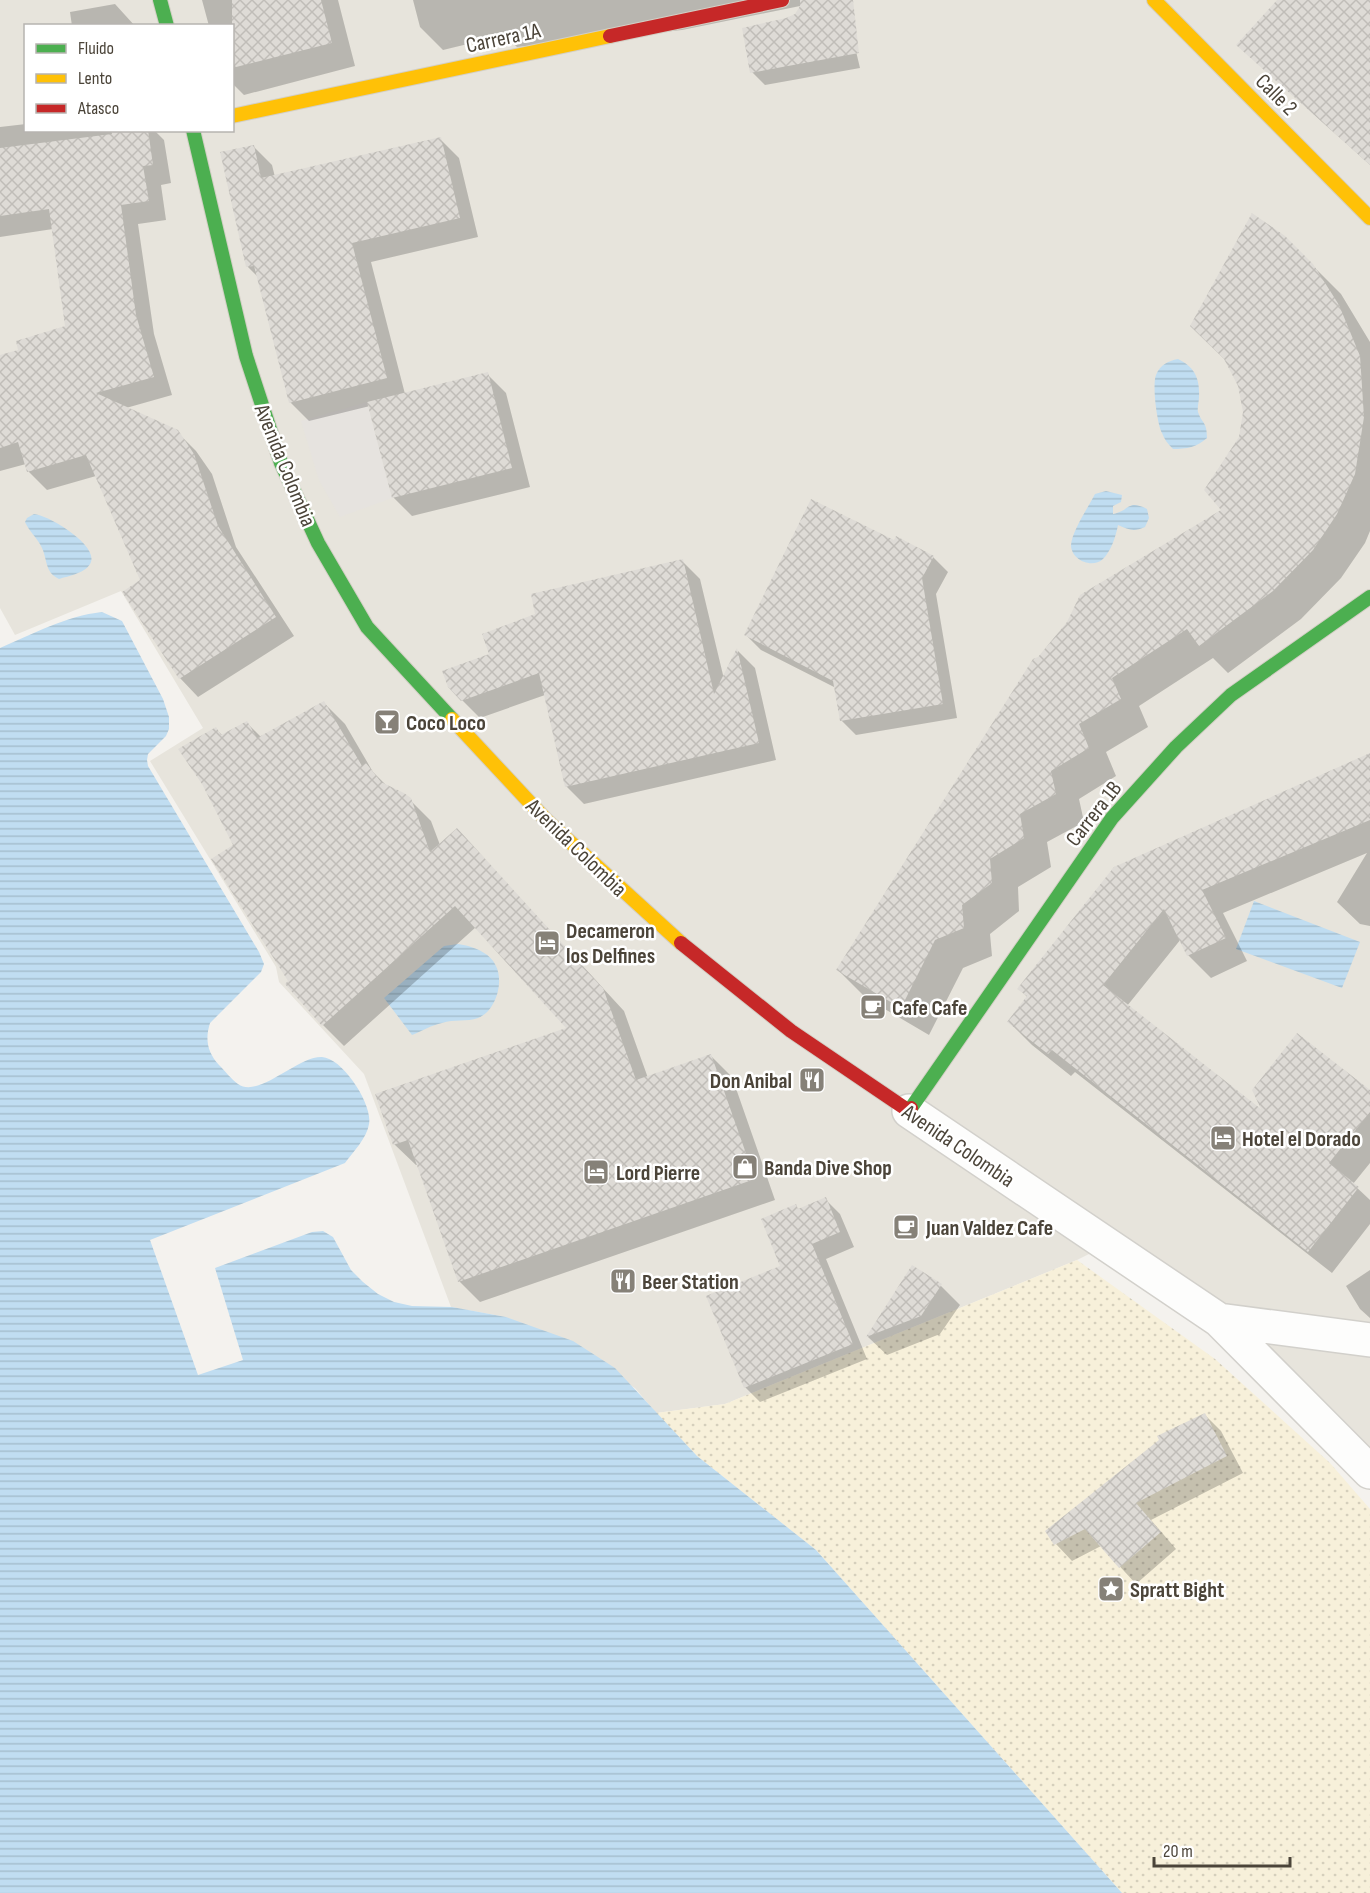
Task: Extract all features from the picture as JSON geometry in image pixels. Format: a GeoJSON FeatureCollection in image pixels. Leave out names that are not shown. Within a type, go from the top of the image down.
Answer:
{"type":"FeatureCollection","features":[{"type":"Feature","properties":{"kind":"street"},"geometry":{"type":"LineString","coordinates":[[160,0],[166,24]]}},
{"type":"Feature","properties":{"kind":"street","name":"Carrera 1A"},"geometry":{"type":"LineString","coordinates":[[234,116],[782,0]]}},
{"type":"Feature","properties":{"kind":"street","name":"Calle 2"},"geometry":{"type":"LineString","coordinates":[[1154,0],[1370,218]]}},
{"type":"Feature","properties":{"kind":"street","name":"Avenida Colombia"},"geometry":{"type":"LineString","coordinates":[[193,132],[246,356],[281,463],[318,543],[367,627],[547,821],[668,932],[791,1031],[1219,1320],[1370,1473]]}},
{"type":"Feature","properties":{"kind":"street","name":"Carrera 1B"},"geometry":{"type":"LineString","coordinates":[[909,1111],[1112,818],[1136,791],[1176,747],[1231,695],[1370,597]]}},
{"type":"Feature","properties":{"kind":"street"},"geometry":{"type":"LineString","coordinates":[[1219,1320],[1370,1340]]}},
{"type":"Feature","properties":{"kind":"shaded area"},"geometry":{"type":"Polygon","coordinates":[[[0,0],[1370,0],[1370,1459],[1117,1240],[1077,1260],[725,1404],[656,1413],[635,1388],[506,1317],[451,1307],[364,1074],[279,982],[276,967],[150,761],[203,728],[121,591],[15,635],[0,608],[0,0]]]}},
{"type":"Feature","properties":{"kind":"shaded area"},"geometry":{"type":"Polygon","coordinates":[[[367,402],[392,498],[340,517],[319,480],[301,421],[367,402]]]}},
{"type":"Feature","properties":{"kind":"sand","name":"Spratt Bight"},"geometry":{"type":"Polygon","coordinates":[[[1077,1260],[1215,1359],[1330,1463],[1370,1509],[1370,1893],[1122,1893],[816,1550],[697,1456],[656,1413],[725,1404],[1077,1260]]]}},
{"type":"Feature","properties":{"kind":"water"},"geometry":{"type":"Polygon","coordinates":[[[1178,359],[1189,366],[1197,379],[1198,412],[1205,425],[1207,438],[1192,447],[1173,449],[1160,428],[1155,380],[1162,366],[1178,359]]]}},
{"type":"Feature","properties":{"kind":"water"},"geometry":{"type":"Polygon","coordinates":[[[1106,491],[1122,495],[1121,502],[1113,506],[1113,514],[1136,505],[1147,509],[1149,518],[1145,527],[1138,530],[1118,525],[1113,543],[1106,556],[1098,562],[1088,563],[1074,555],[1072,539],[1095,494],[1106,491]]]}},
{"type":"Feature","properties":{"kind":"water"},"geometry":{"type":"Polygon","coordinates":[[[34,514],[60,525],[87,547],[91,555],[91,562],[86,569],[59,579],[51,573],[41,546],[25,522],[34,514]]]}},
{"type":"Feature","properties":{"kind":"water"},"geometry":{"type":"Polygon","coordinates":[[[102,612],[122,621],[163,699],[169,717],[169,729],[166,736],[148,754],[148,766],[264,964],[261,972],[210,1023],[207,1040],[212,1055],[233,1080],[247,1087],[267,1082],[312,1058],[330,1059],[339,1065],[355,1084],[369,1116],[366,1134],[345,1163],[150,1240],[198,1375],[243,1360],[215,1268],[312,1232],[323,1231],[333,1237],[351,1270],[363,1282],[378,1294],[394,1302],[412,1306],[452,1307],[506,1317],[573,1341],[615,1368],[697,1456],[816,1550],[1122,1893],[0,1893],[0,648],[63,621],[102,612]]]}},
{"type":"Feature","properties":{"kind":"water"},"geometry":{"type":"Polygon","coordinates":[[[1254,901],[1360,942],[1342,988],[1236,949],[1254,901]]]}},
{"type":"Feature","properties":{"kind":"water"},"geometry":{"type":"Polygon","coordinates":[[[458,944],[480,951],[493,961],[499,980],[494,1003],[478,1018],[438,1024],[412,1035],[384,998],[444,946],[458,944]]]}},
{"type":"Feature","properties":{"kind":"building"},"geometry":{"type":"Polygon","coordinates":[[[232,0],[321,0],[332,43],[234,68],[234,24],[232,24],[232,0]]]}},
{"type":"Feature","properties":{"kind":"building"},"geometry":{"type":"Polygon","coordinates":[[[800,0],[853,0],[859,53],[750,73],[742,28],[795,14],[800,6],[800,0]]]}},
{"type":"Feature","properties":{"kind":"building"},"geometry":{"type":"Polygon","coordinates":[[[1277,0],[1370,0],[1370,165],[1236,45],[1277,0]]]}},
{"type":"Feature","properties":{"kind":"building"},"geometry":{"type":"Polygon","coordinates":[[[112,132],[148,132],[153,165],[143,166],[149,201],[121,205],[136,315],[154,377],[96,393],[178,430],[194,454],[218,526],[276,617],[179,679],[122,592],[140,580],[86,455],[27,472],[18,442],[0,448],[0,355],[18,350],[16,341],[65,326],[49,209],[0,216],[0,148],[112,134],[112,132]]]}},
{"type":"Feature","properties":{"kind":"building"},"geometry":{"type":"Polygon","coordinates":[[[441,137],[460,218],[352,243],[387,378],[289,403],[254,266],[246,267],[220,152],[254,145],[261,178],[441,137]]]}},
{"type":"Feature","properties":{"kind":"building"},"geometry":{"type":"Polygon","coordinates":[[[1252,213],[1285,236],[1313,264],[1339,305],[1360,356],[1364,417],[1355,474],[1337,514],[1313,550],[1273,591],[1199,646],[1187,629],[1112,678],[1121,699],[1079,724],[1089,748],[1051,771],[1056,794],[1020,814],[1024,838],[990,859],[992,883],[962,905],[964,928],[935,940],[901,1008],[836,970],[1033,659],[1038,657],[1067,622],[1080,595],[1221,510],[1204,490],[1239,437],[1243,412],[1238,386],[1224,359],[1190,326],[1252,213]]]}},
{"type":"Feature","properties":{"kind":"building"},"geometry":{"type":"Polygon","coordinates":[[[488,372],[512,468],[392,498],[367,402],[488,372]]]}},
{"type":"Feature","properties":{"kind":"building"},"geometry":{"type":"Polygon","coordinates":[[[811,499],[894,540],[896,536],[934,556],[922,578],[943,704],[840,721],[833,681],[744,635],[811,499]]]}},
{"type":"Feature","properties":{"kind":"building"},"geometry":{"type":"Polygon","coordinates":[[[683,559],[714,694],[737,648],[759,743],[565,787],[539,673],[461,701],[448,687],[442,671],[489,654],[482,634],[535,614],[531,594],[683,559]]]}},
{"type":"Feature","properties":{"kind":"building"},"geometry":{"type":"Polygon","coordinates":[[[324,701],[362,766],[366,763],[381,782],[411,798],[430,852],[457,828],[603,988],[636,1080],[711,1054],[755,1179],[458,1282],[408,1140],[393,1145],[375,1094],[566,1028],[455,906],[322,1026],[285,984],[288,981],[211,859],[233,845],[202,784],[178,749],[216,727],[221,735],[247,721],[257,738],[324,701]]]}},
{"type":"Feature","properties":{"kind":"building"},"geometry":{"type":"Polygon","coordinates":[[[1370,753],[1370,820],[1202,890],[1226,938],[1187,956],[1164,909],[1103,985],[1261,1109],[1252,1090],[1297,1033],[1370,1090],[1370,1112],[1329,1163],[1359,1187],[1308,1252],[1052,1050],[1048,1054],[1007,1022],[1027,996],[1017,989],[1114,867],[1370,753]]]}},
{"type":"Feature","properties":{"kind":"building"},"geometry":{"type":"Polygon","coordinates":[[[826,1197],[840,1232],[812,1244],[853,1344],[744,1388],[706,1296],[780,1266],[761,1219],[796,1204],[798,1209],[826,1197]]]}},
{"type":"Feature","properties":{"kind":"building"},"geometry":{"type":"Polygon","coordinates":[[[912,1265],[942,1284],[921,1316],[866,1337],[912,1265]]]}},
{"type":"Feature","properties":{"kind":"building"},"geometry":{"type":"Polygon","coordinates":[[[1205,1413],[1227,1456],[1136,1503],[1161,1532],[1119,1568],[1085,1529],[1054,1545],[1045,1531],[1159,1440],[1157,1436],[1205,1413]]]}},
{"type":"Feature","properties":{"kind":"traffic: fast"},"geometry":{"type":"LineString","coordinates":[[160,0],[166,24]]}},
{"type":"Feature","properties":{"kind":"traffic: fast"},"geometry":{"type":"LineString","coordinates":[[193,132],[246,356],[281,463],[318,543],[367,627],[452,719]]}},
{"type":"Feature","properties":{"kind":"traffic: fast"},"geometry":{"type":"LineString","coordinates":[[911,1108],[1112,818],[1176,747],[1231,695],[1370,597]]}},
{"type":"Feature","properties":{"kind":"traffic: slow"},"geometry":{"type":"LineString","coordinates":[[1154,0],[1370,218]]}},
{"type":"Feature","properties":{"kind":"traffic: slow"},"geometry":{"type":"LineString","coordinates":[[234,116],[610,36]]}},
{"type":"Feature","properties":{"kind":"traffic: slow"},"geometry":{"type":"LineString","coordinates":[[452,719],[547,821],[681,943]]}},
{"type":"Feature","properties":{"kind":"traffic: jam"},"geometry":{"type":"LineString","coordinates":[[610,36],[782,0]]}},
{"type":"Feature","properties":{"kind":"traffic: jam"},"geometry":{"type":"LineString","coordinates":[[681,943],[791,1031],[909,1111],[911,1108]]}},
{"type":"Feature","properties":{"kind":"place","name":"Coco Loco"},"geometry":{"type":"Point","coordinates":[387,722]}},
{"type":"Feature","properties":{"kind":"place","name":"Decameron los Delfines"},"geometry":{"type":"Point","coordinates":[547,943]}},
{"type":"Feature","properties":{"kind":"place","name":"Cafe Cafe"},"geometry":{"type":"Point","coordinates":[873,1007]}},
{"type":"Feature","properties":{"kind":"place","name":"Don Anibal"},"geometry":{"type":"Point","coordinates":[812,1080]}},
{"type":"Feature","properties":{"kind":"place","name":"Hotel el Dorado"},"geometry":{"type":"Point","coordinates":[1223,1138]}},
{"type":"Feature","properties":{"kind":"place","name":"Banda Dive Shop"},"geometry":{"type":"Point","coordinates":[745,1167]}},
{"type":"Feature","properties":{"kind":"place","name":"Lord Pierre"},"geometry":{"type":"Point","coordinates":[596,1172]}},
{"type":"Feature","properties":{"kind":"place","name":"Juan Valdez Cafe"},"geometry":{"type":"Point","coordinates":[906,1227]}},
{"type":"Feature","properties":{"kind":"place","name":"Beer Station"},"geometry":{"type":"Point","coordinates":[623,1281]}},
{"type":"Feature","properties":{"kind":"place","name":"Spratt Bight"},"geometry":{"type":"Point","coordinates":[1111,1589]}}]}
